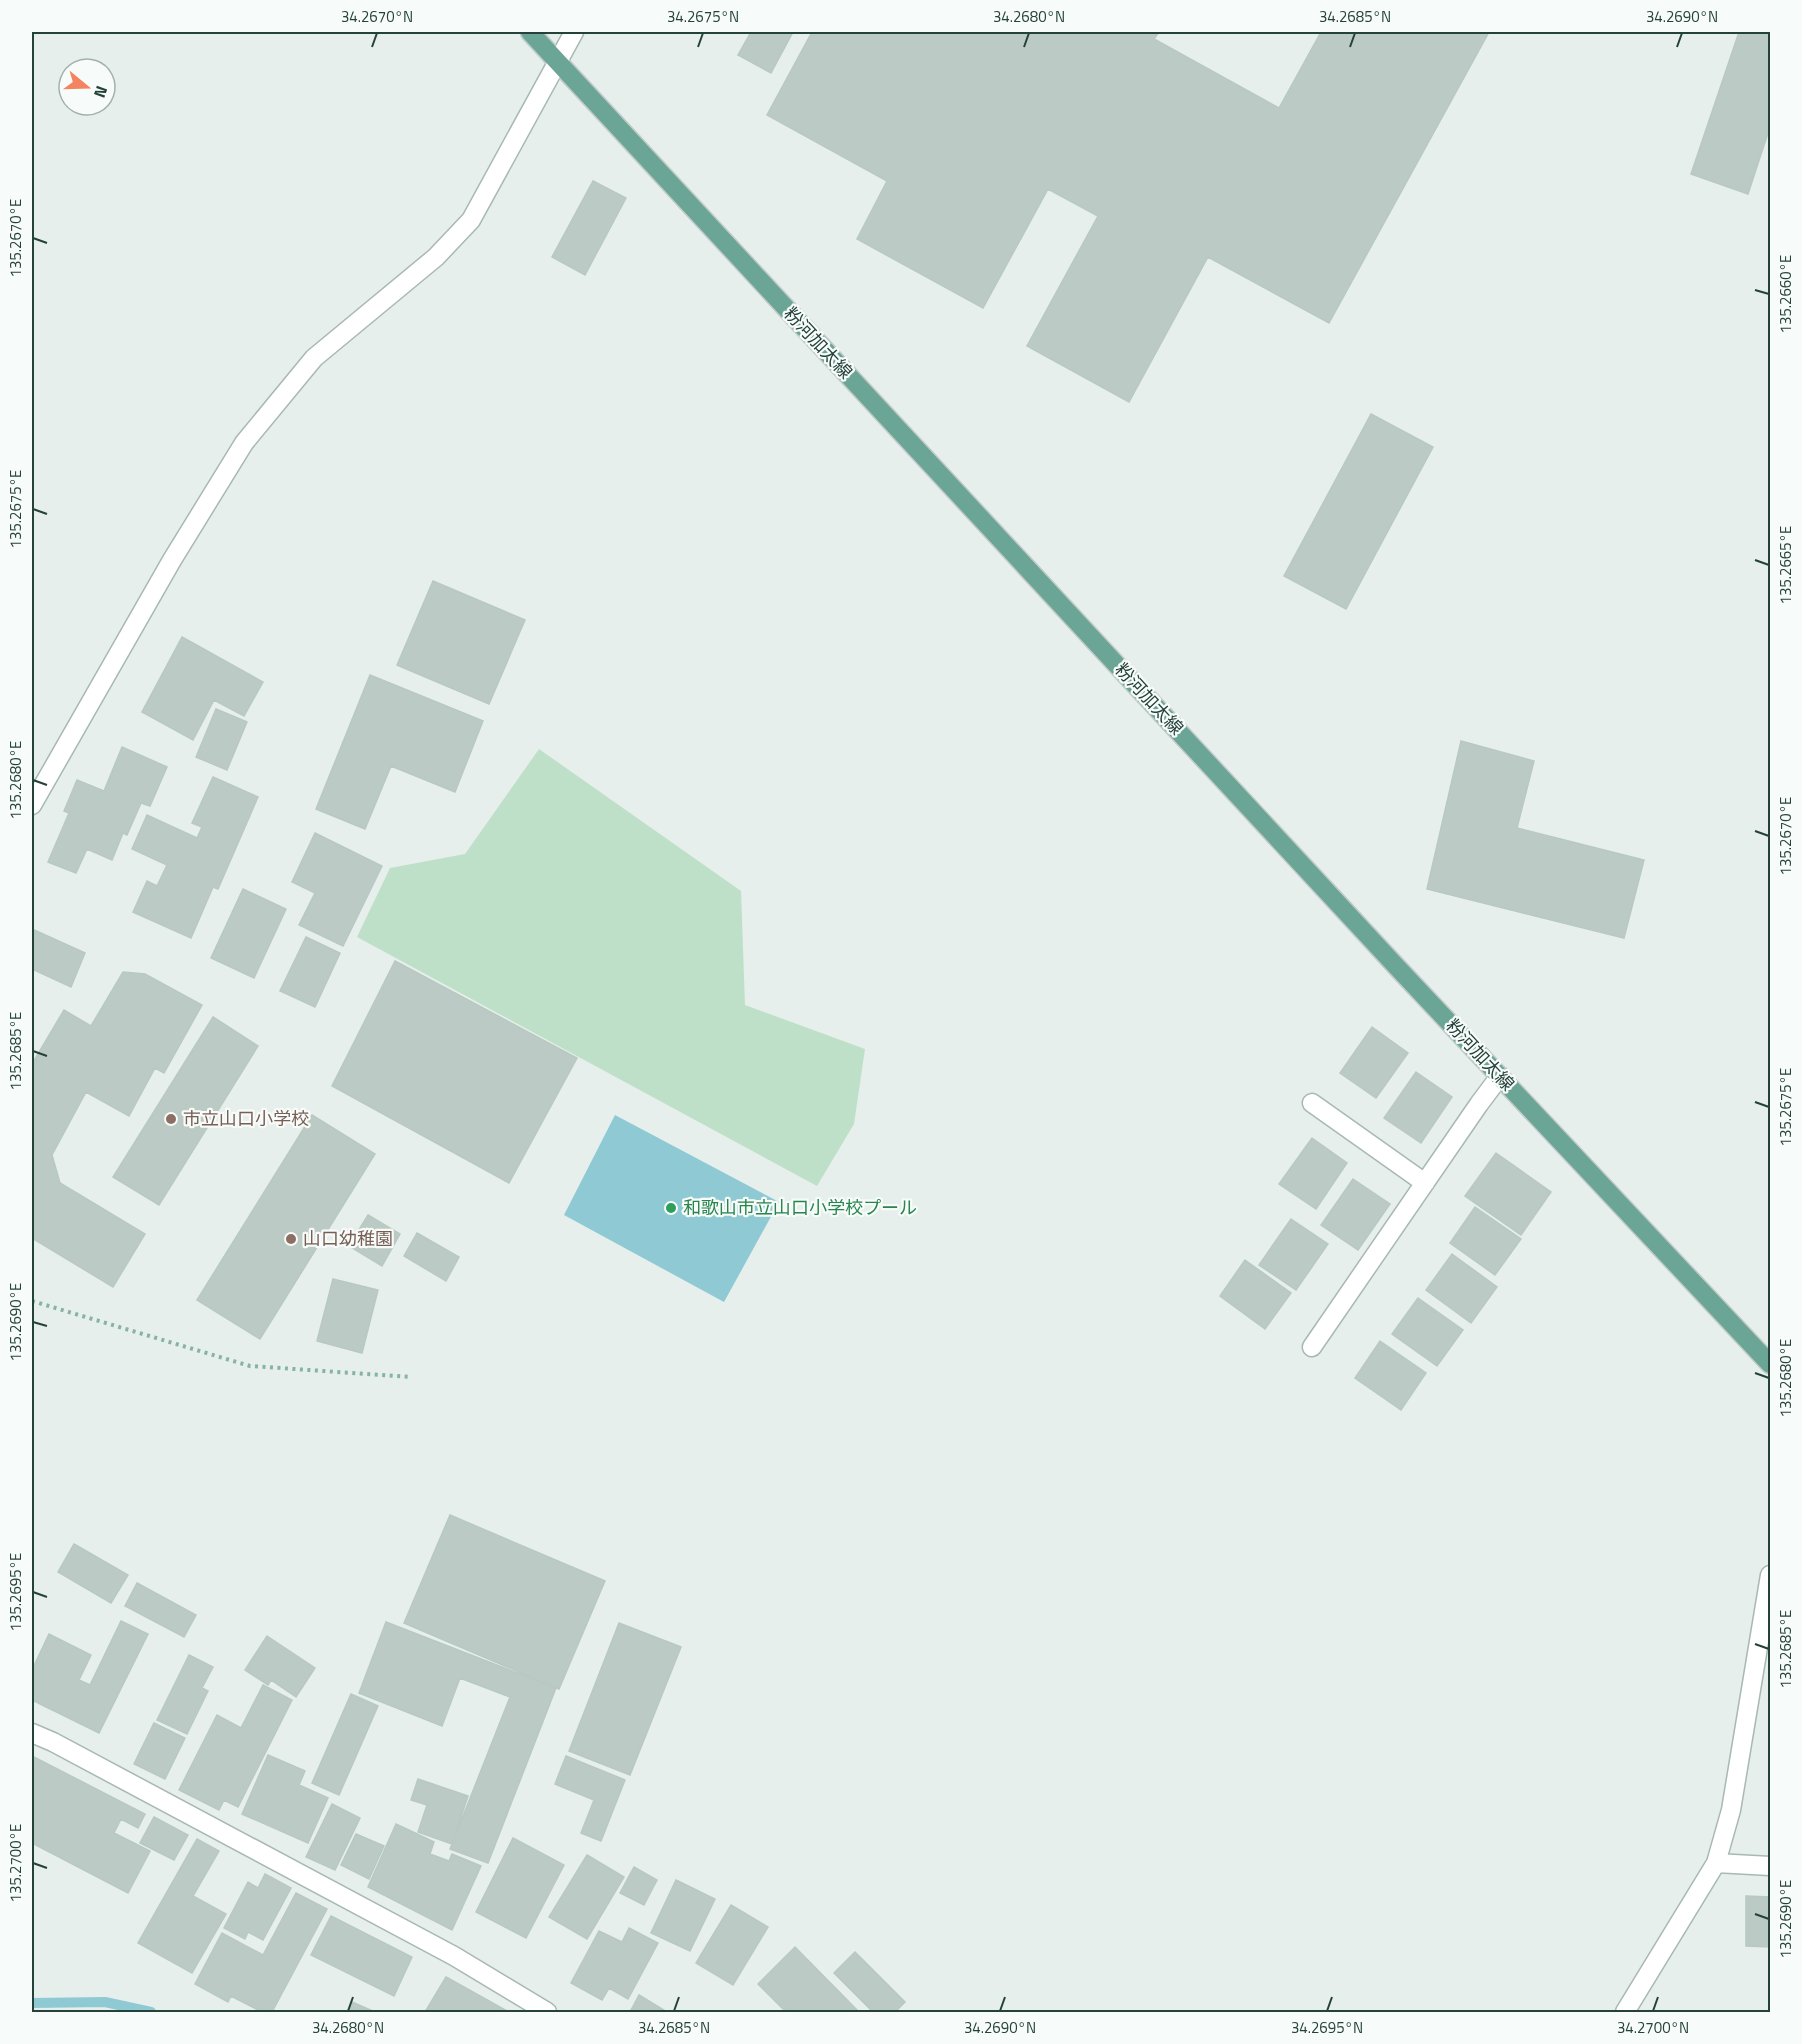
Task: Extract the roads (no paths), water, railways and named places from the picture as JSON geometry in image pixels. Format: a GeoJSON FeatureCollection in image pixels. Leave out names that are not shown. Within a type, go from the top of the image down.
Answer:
{"type":"FeatureCollection","features":[{"type":"Feature","properties":{"kind":"main road","name":"粉河加太線"},"geometry":{"type":"LineString","coordinates":[[530,32],[1770,1364]]}},
{"type":"Feature","properties":{"kind":"street"},"geometry":{"type":"LineString","coordinates":[[32,805],[172,560],[244,443],[314,358],[436,257],[471,220],[574,32]]}},
{"type":"Feature","properties":{"kind":"street"},"geometry":{"type":"LineString","coordinates":[[1312,1347],[1500,1076]]}},
{"type":"Feature","properties":{"kind":"street"},"geometry":{"type":"LineString","coordinates":[[1312,1103],[1425,1183]]}},
{"type":"Feature","properties":{"kind":"street"},"geometry":{"type":"LineString","coordinates":[[1625,2013],[1716,1863],[1731,1810],[1770,1575]]}},
{"type":"Feature","properties":{"kind":"street"},"geometry":{"type":"LineString","coordinates":[[32,1733],[53,1742],[454,1956],[547,2013]]}},
{"type":"Feature","properties":{"kind":"street"},"geometry":{"type":"LineString","coordinates":[[1716,1863],[1770,1866]]}},
{"type":"Feature","properties":{"kind":"water","name":"和歌山市立山口小学校プール"},"geometry":{"type":"Polygon","coordinates":[[[615,1115],[779,1202],[724,1302],[564,1215],[615,1115]]]}},
{"type":"Feature","properties":{"kind":"waterway"},"geometry":{"type":"LineString","coordinates":[[32,2003],[105,2002],[151,2012]]}},
{"type":"Feature","properties":{"kind":"place","name":"市立山口小学校"},"geometry":{"type":"Point","coordinates":[171,1119]}},
{"type":"Feature","properties":{"kind":"place","name":"和歌山市立山口小学校プール"},"geometry":{"type":"Point","coordinates":[671,1208]}},
{"type":"Feature","properties":{"kind":"place","name":"山口幼稚園"},"geometry":{"type":"Point","coordinates":[291,1239]}}]}
